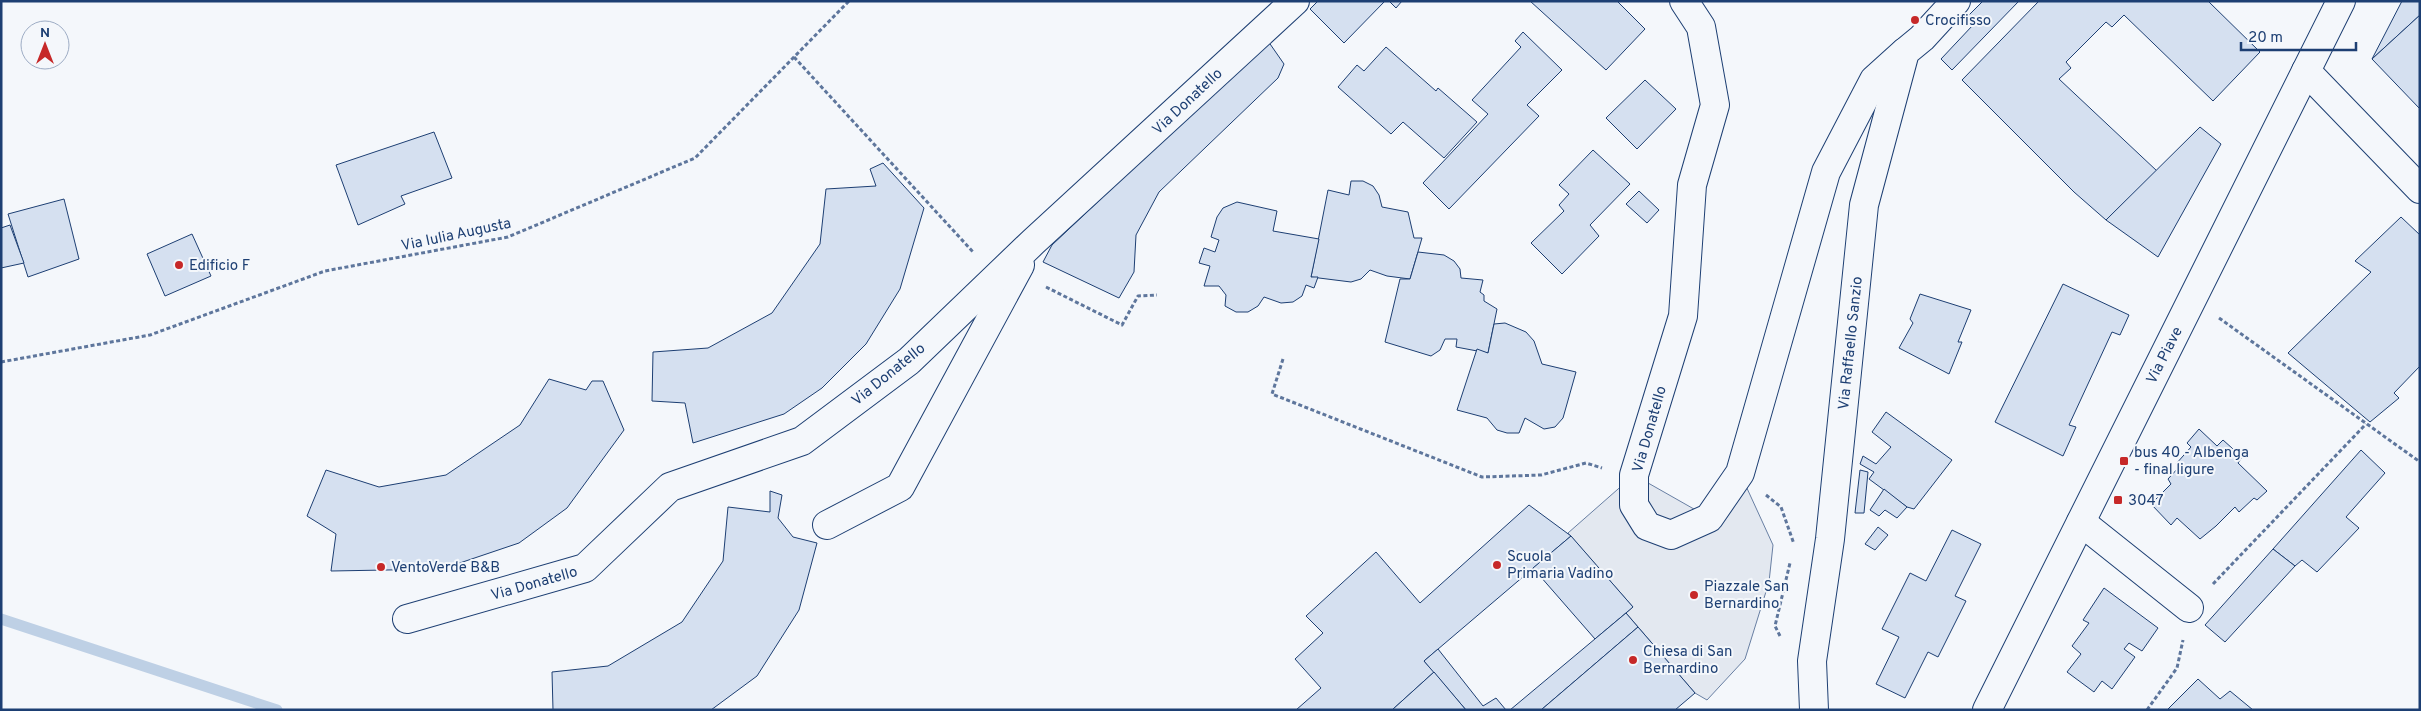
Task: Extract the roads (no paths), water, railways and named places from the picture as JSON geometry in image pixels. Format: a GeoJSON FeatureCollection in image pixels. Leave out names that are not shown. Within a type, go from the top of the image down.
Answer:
{"type":"FeatureCollection","features":[{"type":"Feature","properties":{"kind":"street","name":"Via Donatello"},"geometry":{"type":"LineString","coordinates":[[407,619],[585,568],[670,487],[802,441],[909,361],[1006,275],[1033,242],[1295,1]]}},
{"type":"Feature","properties":{"kind":"street","name":"Via Donatello"},"geometry":{"type":"LineString","coordinates":[[1684,1],[1701,27],[1715,105],[1692,185],[1683,316],[1634,475],[1634,505],[1647,526],[1671,536],[1709,518],[1740,473],[1826,172],[1874,80],[1904,52]]}},
{"type":"Feature","properties":{"kind":"street"},"geometry":{"type":"LineString","coordinates":[[1904,52],[1922,38],[1956,1]]}},
{"type":"Feature","properties":{"kind":"street","name":"Via Piave"},"geometry":{"type":"LineString","coordinates":[[1987,710],[2342,1]]}},
{"type":"Feature","properties":{"kind":"street","name":"Via Raffaello Sanzio"},"geometry":{"type":"LineString","coordinates":[[1814,710],[1812,661],[1830,539],[1864,205],[1904,52]]}},
{"type":"Feature","properties":{"kind":"street"},"geometry":{"type":"LineString","coordinates":[[2306,72],[2420,189]]}},
{"type":"Feature","properties":{"kind":"street"},"geometry":{"type":"LineString","coordinates":[[827,525],[900,487],[1006,275]]}},
{"type":"Feature","properties":{"kind":"street"},"geometry":{"type":"LineString","coordinates":[[2081,522],[2189,608]]}},
{"type":"Feature","properties":{"kind":"waterway"},"geometry":{"type":"LineString","coordinates":[[1,619],[277,710]]}},
{"type":"Feature","properties":{"kind":"place","name":"Crocifisso"},"geometry":{"type":"Point","coordinates":[1915,20]}},
{"type":"Feature","properties":{"kind":"place","name":"Edificio F"},"geometry":{"type":"Point","coordinates":[179,265]}},
{"type":"Feature","properties":{"kind":"place","name":"bus 40 - Albenga - final ligure"},"geometry":{"type":"Point","coordinates":[2124,461]}},
{"type":"Feature","properties":{"kind":"place","name":"3047"},"geometry":{"type":"Point","coordinates":[2118,500]}},
{"type":"Feature","properties":{"kind":"place","name":"Scuola Primaria Vadino"},"geometry":{"type":"Point","coordinates":[1497,565]}},
{"type":"Feature","properties":{"kind":"place","name":"VentoVerde B&B"},"geometry":{"type":"Point","coordinates":[381,567]}},
{"type":"Feature","properties":{"kind":"place","name":"Piazzale San Bernardino"},"geometry":{"type":"Point","coordinates":[1694,595]}},
{"type":"Feature","properties":{"kind":"place","name":"Chiesa di San Bernardino"},"geometry":{"type":"Point","coordinates":[1633,660]}}]}
